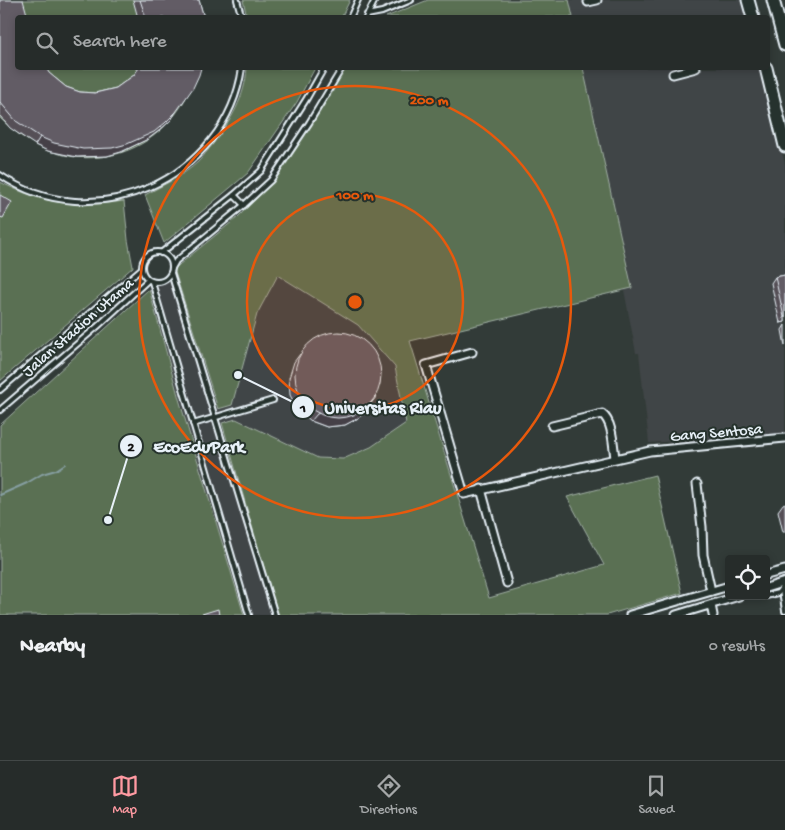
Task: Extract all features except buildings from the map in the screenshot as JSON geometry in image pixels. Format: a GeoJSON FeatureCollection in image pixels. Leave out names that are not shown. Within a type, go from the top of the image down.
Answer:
{"type":"FeatureCollection","features":[{"type":"Feature","properties":{"kind":"main road"},"geometry":{"type":"LineString","coordinates":[[748,0],[752,15]]}},
{"type":"Feature","properties":{"kind":"main road"},"geometry":{"type":"LineString","coordinates":[[773,0],[782,19],[785,45]]}},
{"type":"Feature","properties":{"kind":"main road"},"geometry":{"type":"LineString","coordinates":[[766,70],[785,146]]}},
{"type":"Feature","properties":{"kind":"street"},"geometry":{"type":"LineString","coordinates":[[588,2],[597,0]]}},
{"type":"Feature","properties":{"kind":"street"},"geometry":{"type":"LineString","coordinates":[[672,74],[688,70]]}},
{"type":"Feature","properties":{"kind":"street"},"geometry":{"type":"LineString","coordinates":[[472,352],[426,365],[464,494],[481,490],[507,583]]}},
{"type":"Feature","properties":{"kind":"street"},"geometry":{"type":"LineString","coordinates":[[552,426],[602,414],[608,424],[615,458]]}},
{"type":"Feature","properties":{"kind":"street","name":"Gang Sentosa"},"geometry":{"type":"LineString","coordinates":[[481,490],[650,451],[785,438]]}},
{"type":"Feature","properties":{"kind":"street"},"geometry":{"type":"LineString","coordinates":[[697,484],[703,555],[711,591]]}},
{"type":"Feature","properties":{"kind":"street"},"geometry":{"type":"LineString","coordinates":[[770,574],[785,570]]}},
{"type":"Feature","properties":{"kind":"street"},"geometry":{"type":"LineString","coordinates":[[630,615],[725,587]]}},
{"type":"Feature","properties":{"kind":"street"},"geometry":{"type":"LineString","coordinates":[[687,598],[690,613]]}},
{"type":"Feature","properties":{"kind":"street"},"geometry":{"type":"LineString","coordinates":[[676,615],[690,613],[727,600]]}},
{"type":"Feature","properties":{"kind":"street"},"geometry":{"type":"LineString","coordinates":[[711,605],[713,615]]}},
{"type":"Feature","properties":{"kind":"lane"},"geometry":{"type":"LineString","coordinates":[[237,0],[241,15]]}},
{"type":"Feature","properties":{"kind":"lane"},"geometry":{"type":"LineString","coordinates":[[351,15],[358,0]]}},
{"type":"Feature","properties":{"kind":"lane"},"geometry":{"type":"LineString","coordinates":[[368,15],[375,0]]}},
{"type":"Feature","properties":{"kind":"lane"},"geometry":{"type":"LineString","coordinates":[[371,15],[411,0]]}},
{"type":"Feature","properties":{"kind":"lane"},"geometry":{"type":"LineString","coordinates":[[0,175],[34,192],[53,198],[74,201],[115,198],[154,186],[188,164],[216,133],[236,94],[242,70]]}},
{"type":"Feature","properties":{"kind":"lane"},"geometry":{"type":"LineString","coordinates":[[161,253],[261,171],[323,70]]}},
{"type":"Feature","properties":{"kind":"lane"},"geometry":{"type":"LineString","coordinates":[[275,615],[171,270],[169,258],[161,253],[152,253],[147,255],[142,264],[142,270],[150,281],[164,280],[171,270],[176,261],[244,205],[271,180],[309,123],[341,70]]}},
{"type":"Feature","properties":{"kind":"lane"},"geometry":{"type":"LineString","coordinates":[[234,195],[244,205]]}},
{"type":"Feature","properties":{"kind":"lane","name":"Jalan Stadion Utama"},"geometry":{"type":"LineString","coordinates":[[0,390],[142,270]]}},
{"type":"Feature","properties":{"kind":"lane","name":"Jalan Stadion Utama"},"geometry":{"type":"LineString","coordinates":[[0,410],[150,281],[249,615]]}},
{"type":"Feature","properties":{"kind":"lane"},"geometry":{"type":"LineString","coordinates":[[193,424],[273,400]]}},
{"type":"Feature","properties":{"kind":"lane"},"geometry":{"type":"LineString","coordinates":[[770,595],[778,593],[782,585]]}},
{"type":"Feature","properties":{"kind":"lane"},"geometry":{"type":"LineString","coordinates":[[782,585],[785,611]]}},
{"type":"Feature","properties":{"kind":"shaded area"},"geometry":{"type":"Polygon","coordinates":[[[428,0],[743,0],[747,15],[393,15],[428,0]]]}},
{"type":"Feature","properties":{"kind":"shaded area"},"geometry":{"type":"Polygon","coordinates":[[[343,70],[762,70],[785,164],[785,433],[649,443],[639,353],[636,353],[624,290],[410,341],[493,615],[0,615],[0,425],[149,289],[238,217],[273,182],[332,93],[343,70]]]}},
{"type":"Feature","properties":{"kind":"green space"},"geometry":{"type":"Polygon","coordinates":[[[0,0],[192,0],[196,15],[15,15],[15,70],[197,70],[185,100],[166,125],[142,144],[115,154],[86,158],[56,153],[27,140],[0,118],[0,0]]]}},
{"type":"Feature","properties":{"kind":"green space"},"geometry":{"type":"Polygon","coordinates":[[[243,0],[350,0],[342,15],[247,15],[243,0]]]}},
{"type":"Feature","properties":{"kind":"green space"},"geometry":{"type":"Polygon","coordinates":[[[428,0],[569,0],[573,15],[391,15],[428,0]]]}},
{"type":"Feature","properties":{"kind":"green space"},"geometry":{"type":"Polygon","coordinates":[[[247,70],[314,70],[297,102],[248,173],[164,243],[145,195],[186,172],[206,153],[226,126],[236,108],[246,79],[247,70]]]}},
{"type":"Feature","properties":{"kind":"green space"},"geometry":{"type":"Polygon","coordinates":[[[343,70],[583,70],[632,288],[410,341],[489,598],[604,565],[567,497],[655,475],[682,593],[607,615],[278,615],[222,423],[236,419],[318,458],[343,459],[371,447],[406,423],[395,367],[358,325],[278,275],[257,314],[232,405],[218,409],[174,269],[238,217],[273,182],[332,93],[343,70]]]}},
{"type":"Feature","properties":{"kind":"green space"},"geometry":{"type":"Polygon","coordinates":[[[0,182],[46,200],[75,204],[124,201],[133,267],[0,381],[0,182]]]}},
{"type":"Feature","properties":{"kind":"green space"},"geometry":{"type":"Polygon","coordinates":[[[149,289],[179,399],[244,615],[0,615],[0,425],[149,289]]]}},
{"type":"Feature","properties":{"kind":"waterway"},"geometry":{"type":"LineString","coordinates":[[0,495],[42,474],[56,470],[65,464]]}},
{"type":"Feature","properties":{"kind":"place","name":"Universitas Riau"},"geometry":{"type":"Point","coordinates":[238,375]}},
{"type":"Feature","properties":{"kind":"place","name":"EcoEduPark"},"geometry":{"type":"Point","coordinates":[108,520]}}]}
